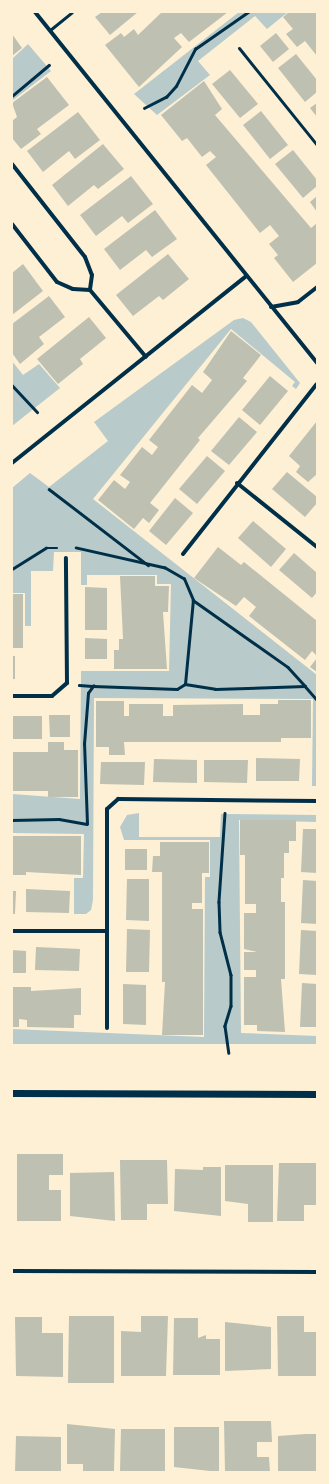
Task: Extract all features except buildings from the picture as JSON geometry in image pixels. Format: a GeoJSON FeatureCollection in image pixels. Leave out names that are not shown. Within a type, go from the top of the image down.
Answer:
{"type":"FeatureCollection","features":[{"type":"Feature","properties":{"kind":"street"},"geometry":{"type":"LineString","coordinates":[[35,12],[317,363]]}},
{"type":"Feature","properties":{"kind":"street"},"geometry":{"type":"LineString","coordinates":[[12,164],[85,257],[92,275],[90,290]]}},
{"type":"Feature","properties":{"kind":"street"},"geometry":{"type":"LineString","coordinates":[[12,224],[57,282],[72,289],[90,290],[146,357]]}},
{"type":"Feature","properties":{"kind":"street"},"geometry":{"type":"LineString","coordinates":[[12,463],[246,276]]}},
{"type":"Feature","properties":{"kind":"street"},"geometry":{"type":"LineString","coordinates":[[271,307],[298,302],[317,287]]}},
{"type":"Feature","properties":{"kind":"street"},"geometry":{"type":"LineString","coordinates":[[183,554],[237,483],[317,384]]}},
{"type":"Feature","properties":{"kind":"street"},"geometry":{"type":"LineString","coordinates":[[237,483],[317,547]]}},
{"type":"Feature","properties":{"kind":"street"},"geometry":{"type":"LineString","coordinates":[[12,696],[52,696],[67,683],[66,558]]}},
{"type":"Feature","properties":{"kind":"street"},"geometry":{"type":"LineString","coordinates":[[107,1028],[107,808],[118,799],[317,801]]}},
{"type":"Feature","properties":{"kind":"street"},"geometry":{"type":"LineString","coordinates":[[12,931],[106,931]]}},
{"type":"Feature","properties":{"kind":"street"},"geometry":{"type":"LineString","coordinates":[[12,1093],[317,1094]]}},
{"type":"Feature","properties":{"kind":"street"},"geometry":{"type":"LineString","coordinates":[[12,1271],[317,1272]]}},
{"type":"Feature","properties":{"kind":"lane"},"geometry":{"type":"LineString","coordinates":[[50,30],[72,12]]}},
{"type":"Feature","properties":{"kind":"lane"},"geometry":{"type":"LineString","coordinates":[[238,48],[317,145]]}},
{"type":"Feature","properties":{"kind":"path"},"geometry":{"type":"LineString","coordinates":[[144,108],[166,98],[176,86],[195,49],[248,12]]}},
{"type":"Feature","properties":{"kind":"path"},"geometry":{"type":"LineString","coordinates":[[12,96],[49,65]]}},
{"type":"Feature","properties":{"kind":"path"},"geometry":{"type":"LineString","coordinates":[[12,386],[37,412]]}},
{"type":"Feature","properties":{"kind":"path"},"geometry":{"type":"LineString","coordinates":[[49,489],[151,567]]}},
{"type":"Feature","properties":{"kind":"path"},"geometry":{"type":"LineString","coordinates":[[12,569],[46,548],[60,548]]}},
{"type":"Feature","properties":{"kind":"path"},"geometry":{"type":"LineString","coordinates":[[66,548],[89,549],[151,567],[175,571],[184,579],[193,600],[185,684]]}},
{"type":"Feature","properties":{"kind":"path"},"geometry":{"type":"LineString","coordinates":[[193,600],[288,667],[317,700]]}},
{"type":"Feature","properties":{"kind":"path"},"geometry":{"type":"LineString","coordinates":[[12,820],[59,819],[88,824],[84,744],[88,693],[93,686],[177,689],[185,684],[215,689],[305,686]]}},
{"type":"Feature","properties":{"kind":"path"},"geometry":{"type":"LineString","coordinates":[[225,800],[219,902],[220,932],[230,975],[231,1006],[225,1026],[229,1053]]}},
{"type":"Feature","properties":{"kind":"shaded area"},"geometry":{"type":"Polygon","coordinates":[[[239,12],[288,12],[267,29],[255,16],[198,61],[210,75],[157,115],[134,94],[239,12]]]}},
{"type":"Feature","properties":{"kind":"shaded area"},"geometry":{"type":"Polygon","coordinates":[[[28,44],[51,71],[12,101],[12,59],[28,44]]]}},
{"type":"Feature","properties":{"kind":"shaded area"},"geometry":{"type":"Polygon","coordinates":[[[243,318],[251,322],[300,383],[296,389],[292,386],[295,382],[231,329],[93,499],[317,675],[317,786],[312,786],[313,699],[94,698],[93,900],[91,910],[86,914],[74,914],[74,878],[83,878],[84,834],[12,833],[12,794],[80,799],[81,671],[169,671],[171,584],[157,584],[157,575],[87,575],[87,585],[81,585],[81,552],[54,552],[53,571],[31,571],[31,626],[25,626],[25,593],[12,593],[12,488],[30,473],[49,487],[108,441],[94,422],[234,320],[243,318]]]}},
{"type":"Feature","properties":{"kind":"shaded area"},"geometry":{"type":"Polygon","coordinates":[[[12,361],[23,375],[39,364],[60,388],[12,426],[12,361]]]}},
{"type":"Feature","properties":{"kind":"shaded area"},"geometry":{"type":"Polygon","coordinates":[[[139,813],[139,837],[220,837],[221,814],[317,815],[317,822],[239,820],[241,1033],[317,1036],[317,1044],[12,1044],[12,1029],[204,1037],[205,877],[210,877],[210,840],[124,840],[120,827],[127,815],[139,813]]]}}]}
